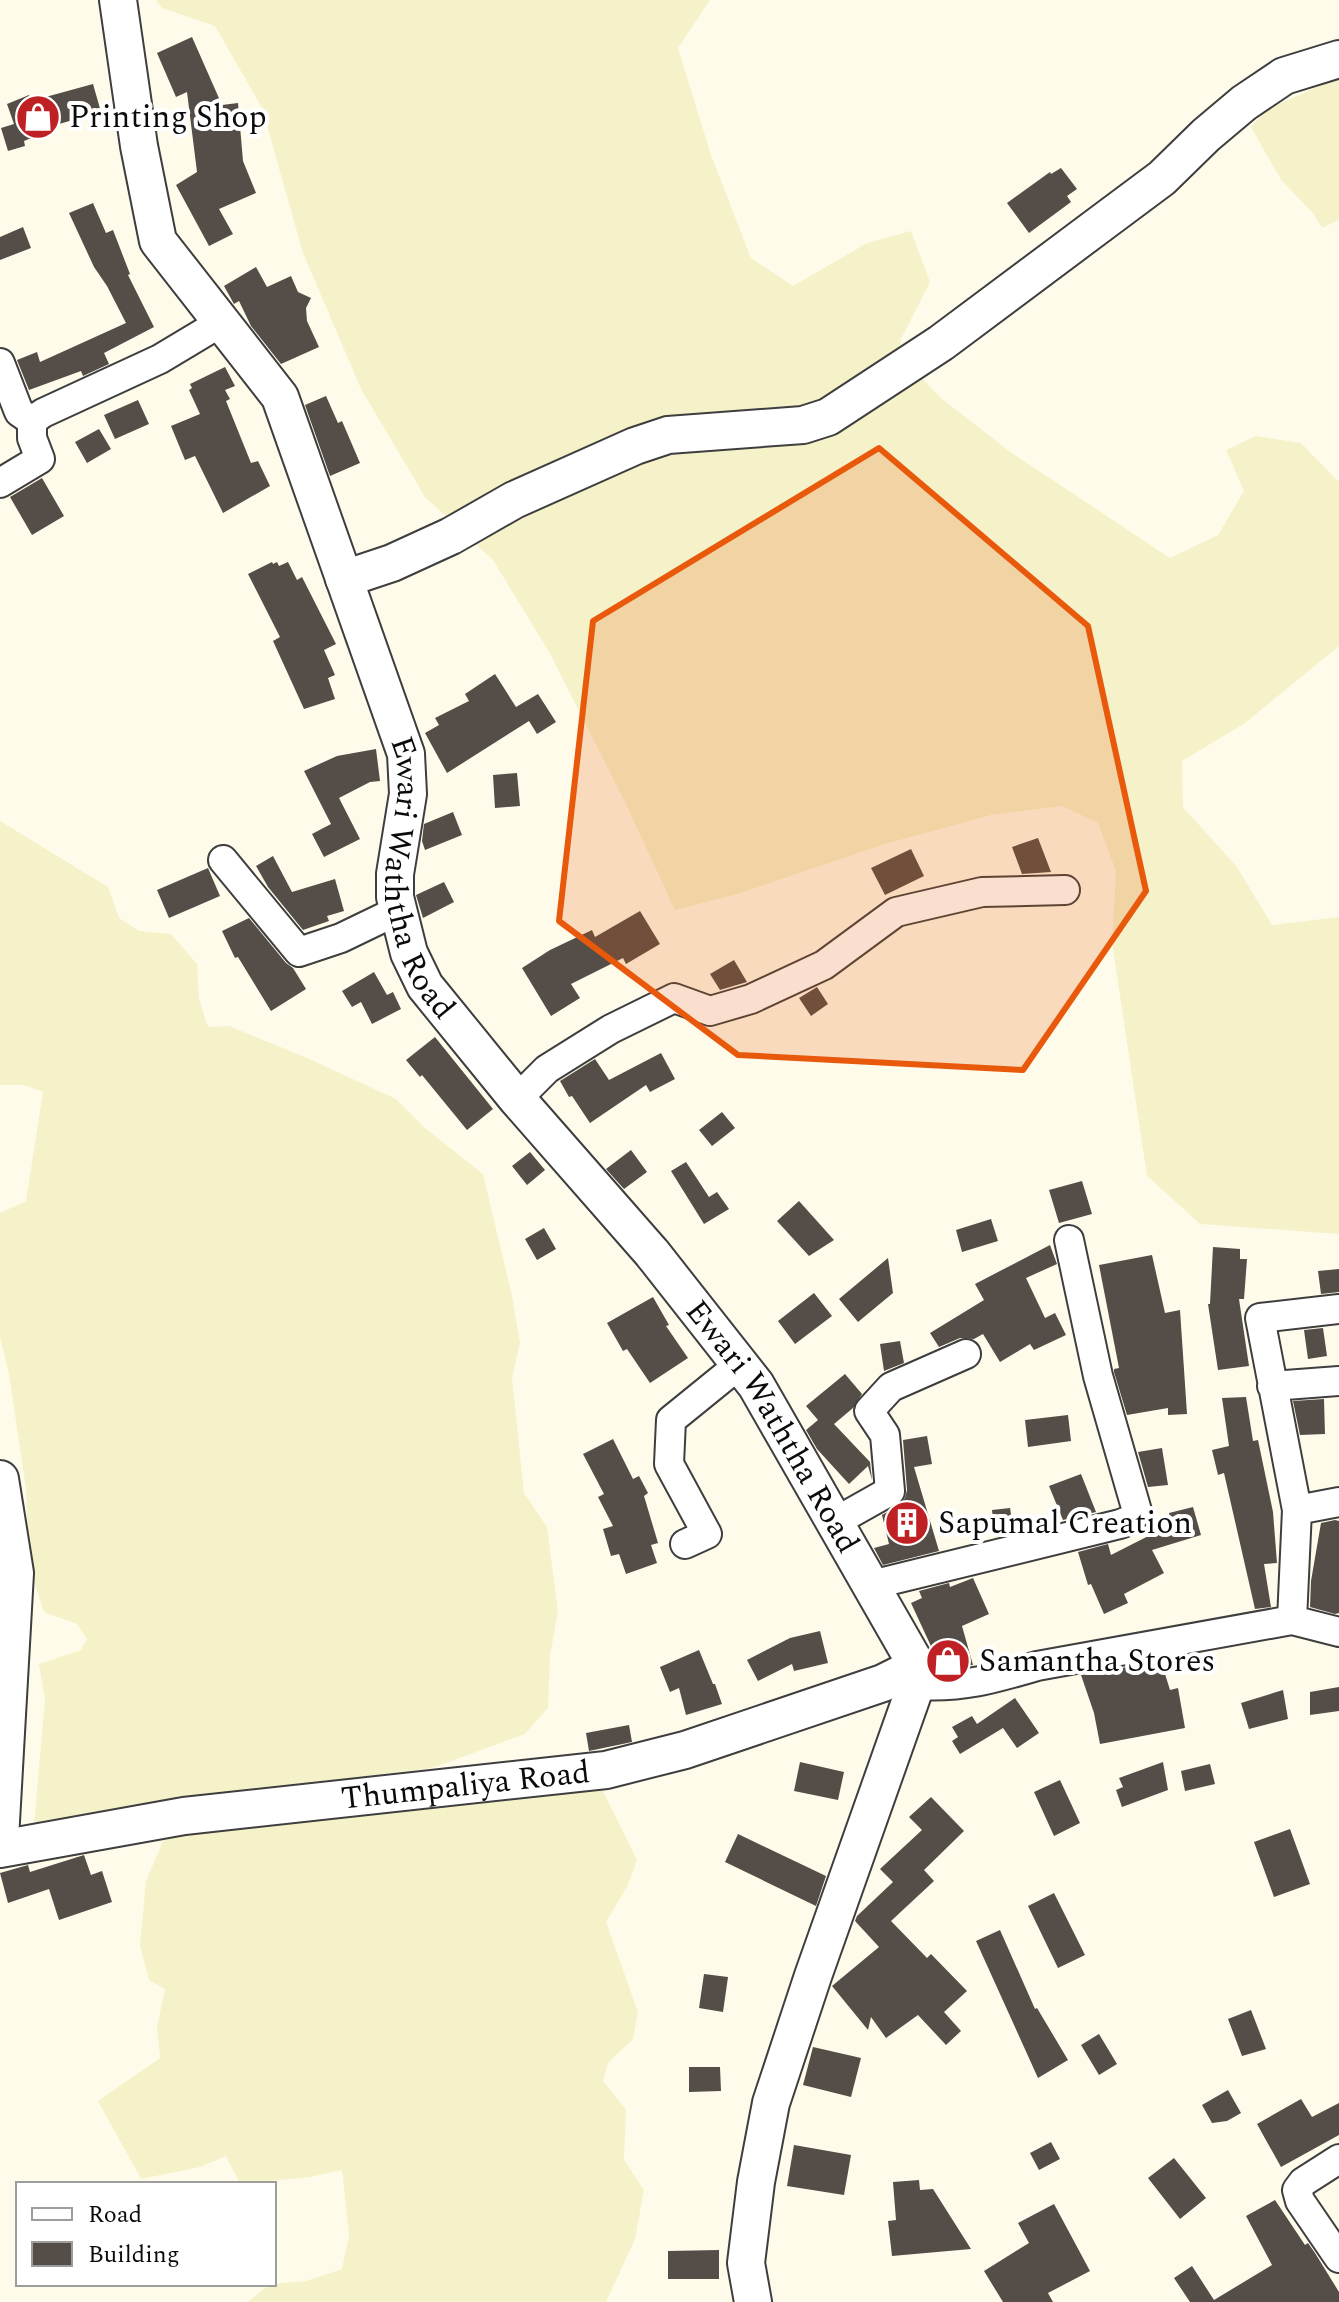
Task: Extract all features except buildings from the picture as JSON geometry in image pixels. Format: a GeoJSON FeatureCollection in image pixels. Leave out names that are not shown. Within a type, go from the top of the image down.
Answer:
{"type":"FeatureCollection","features":[{"type":"Feature","properties":{"kind":"street","name":"Ewari Waththa Road"},"geometry":{"type":"LineString","coordinates":[[118,0],[139,146],[158,241],[280,397],[406,754],[408,794],[395,874],[395,897],[409,953],[425,986],[517,1099],[652,1253],[756,1385],[871,1585],[916,1675]]}},
{"type":"Feature","properties":{"kind":"street"},"geometry":{"type":"LineString","coordinates":[[344,579],[392,563],[451,536],[514,500],[635,446],[668,435],[803,425],[828,417],[941,343],[1162,178],[1244,103],[1284,76],[1339,59]]}},
{"type":"Feature","properties":{"kind":"street"},"geometry":{"type":"LineString","coordinates":[[32,421],[43,413],[160,359],[220,323]]}},
{"type":"Feature","properties":{"kind":"street"},"geometry":{"type":"LineString","coordinates":[[0,363],[19,412],[32,421]]}},
{"type":"Feature","properties":{"kind":"street"},"geometry":{"type":"LineString","coordinates":[[0,483],[40,459],[32,438],[32,421]]}},
{"type":"Feature","properties":{"kind":"street"},"geometry":{"type":"LineString","coordinates":[[223,860],[299,952],[341,938],[399,910]]}},
{"type":"Feature","properties":{"kind":"street"},"geometry":{"type":"LineString","coordinates":[[517,1099],[547,1069],[611,1029],[674,998],[710,1011],[751,999],[824,965],[896,912],[982,892],[1065,890]]}},
{"type":"Feature","properties":{"kind":"street"},"geometry":{"type":"LineString","coordinates":[[871,1585],[1120,1524],[1131,1520],[1137,1511],[1098,1376],[1069,1240]]}},
{"type":"Feature","properties":{"kind":"street"},"geometry":{"type":"LineString","coordinates":[[1292,1620],[1297,1510],[1260,1318],[1339,1309]]}},
{"type":"Feature","properties":{"kind":"street"},"geometry":{"type":"LineString","coordinates":[[835,1522],[890,1491],[885,1435],[869,1411],[891,1387],[966,1354]]}},
{"type":"Feature","properties":{"kind":"street"},"geometry":{"type":"LineString","coordinates":[[685,1544],[707,1534],[669,1464],[671,1420],[740,1364]]}},
{"type":"Feature","properties":{"kind":"street"},"geometry":{"type":"LineString","coordinates":[[1272,1386],[1339,1381]]}},
{"type":"Feature","properties":{"kind":"street"},"geometry":{"type":"LineString","coordinates":[[0,1479],[15,1573],[5,1672],[0,1839]]}},
{"type":"Feature","properties":{"kind":"street"},"geometry":{"type":"LineString","coordinates":[[1297,1510],[1339,1502]]}},
{"type":"Feature","properties":{"kind":"street"},"geometry":{"type":"LineString","coordinates":[[753,2302],[746,2263],[756,2182],[771,2103],[916,1675],[950,1687],[1037,1666],[1292,1620],[1339,1632]]}},
{"type":"Feature","properties":{"kind":"street","name":"Thumpaliya Road"},"geometry":{"type":"LineString","coordinates":[[0,1849],[184,1816],[606,1770],[685,1750],[916,1675]]}},
{"type":"Feature","properties":{"kind":"street"},"geometry":{"type":"LineString","coordinates":[[1339,2159],[1303,2182],[1297,2190],[1300,2201],[1339,2258]]}},
{"type":"Feature","properties":{"kind":"highlighted area"},"geometry":{"type":"Polygon","coordinates":[[[879,448],[1088,626],[1146,891],[1023,1070],[738,1055],[559,921],[593,621],[879,448]]]}},
{"type":"Feature","properties":{"kind":"shaded area"},"geometry":{"type":"Polygon","coordinates":[[[156,0],[710,0],[678,48],[711,155],[751,258],[793,286],[867,243],[911,231],[930,282],[901,339],[899,355],[941,398],[1009,451],[1170,558],[1218,535],[1244,491],[1226,450],[1256,436],[1301,443],[1339,482],[1339,646],[1245,723],[1182,761],[1183,807],[1237,867],[1272,925],[1339,917],[1339,1234],[1200,1224],[1147,1176],[1112,942],[1116,871],[1098,823],[1062,806],[991,815],[885,844],[737,894],[675,910],[625,802],[549,652],[493,560],[425,497],[361,389],[303,253],[262,108],[215,26],[162,8],[156,0]]]}},
{"type":"Feature","properties":{"kind":"shaded area"},"geometry":{"type":"Polygon","coordinates":[[[1339,78],[1339,220],[1322,228],[1313,213],[1281,180],[1251,127],[1267,109],[1339,78]]]}},
{"type":"Feature","properties":{"kind":"shaded area"},"geometry":{"type":"Polygon","coordinates":[[[0,821],[108,887],[119,918],[139,931],[171,934],[197,964],[199,999],[208,1027],[229,1026],[396,1099],[425,1128],[483,1174],[520,1343],[512,1378],[524,1493],[547,1527],[558,1611],[550,1656],[548,1708],[525,1734],[432,1768],[293,1785],[110,1817],[33,1836],[45,1699],[39,1664],[81,1650],[87,1639],[77,1624],[44,1612],[29,1566],[26,1489],[9,1374],[0,1337],[0,1213],[26,1201],[43,1092],[24,1085],[0,1085],[0,821]]]}},
{"type":"Feature","properties":{"kind":"shaded area"},"geometry":{"type":"Polygon","coordinates":[[[599,1783],[637,1860],[628,1885],[606,1922],[638,2012],[633,2039],[608,2063],[603,2081],[626,2110],[624,2160],[644,2190],[635,2239],[606,2302],[247,2302],[268,2286],[306,2281],[342,2269],[349,2235],[342,2170],[310,2177],[239,2182],[226,2156],[200,2167],[141,2179],[98,2101],[160,2058],[157,2027],[165,1989],[149,1980],[140,1945],[146,1881],[163,1841],[203,1827],[599,1783]]]}},
{"type":"Feature","properties":{"kind":"place","name":"Printing Shop"},"geometry":{"type":"Point","coordinates":[38,117]}},
{"type":"Feature","properties":{"kind":"place","name":"Sapumal Creation"},"geometry":{"type":"Point","coordinates":[907,1523]}},
{"type":"Feature","properties":{"kind":"place","name":"Samantha Stores"},"geometry":{"type":"Point","coordinates":[948,1661]}}]}
